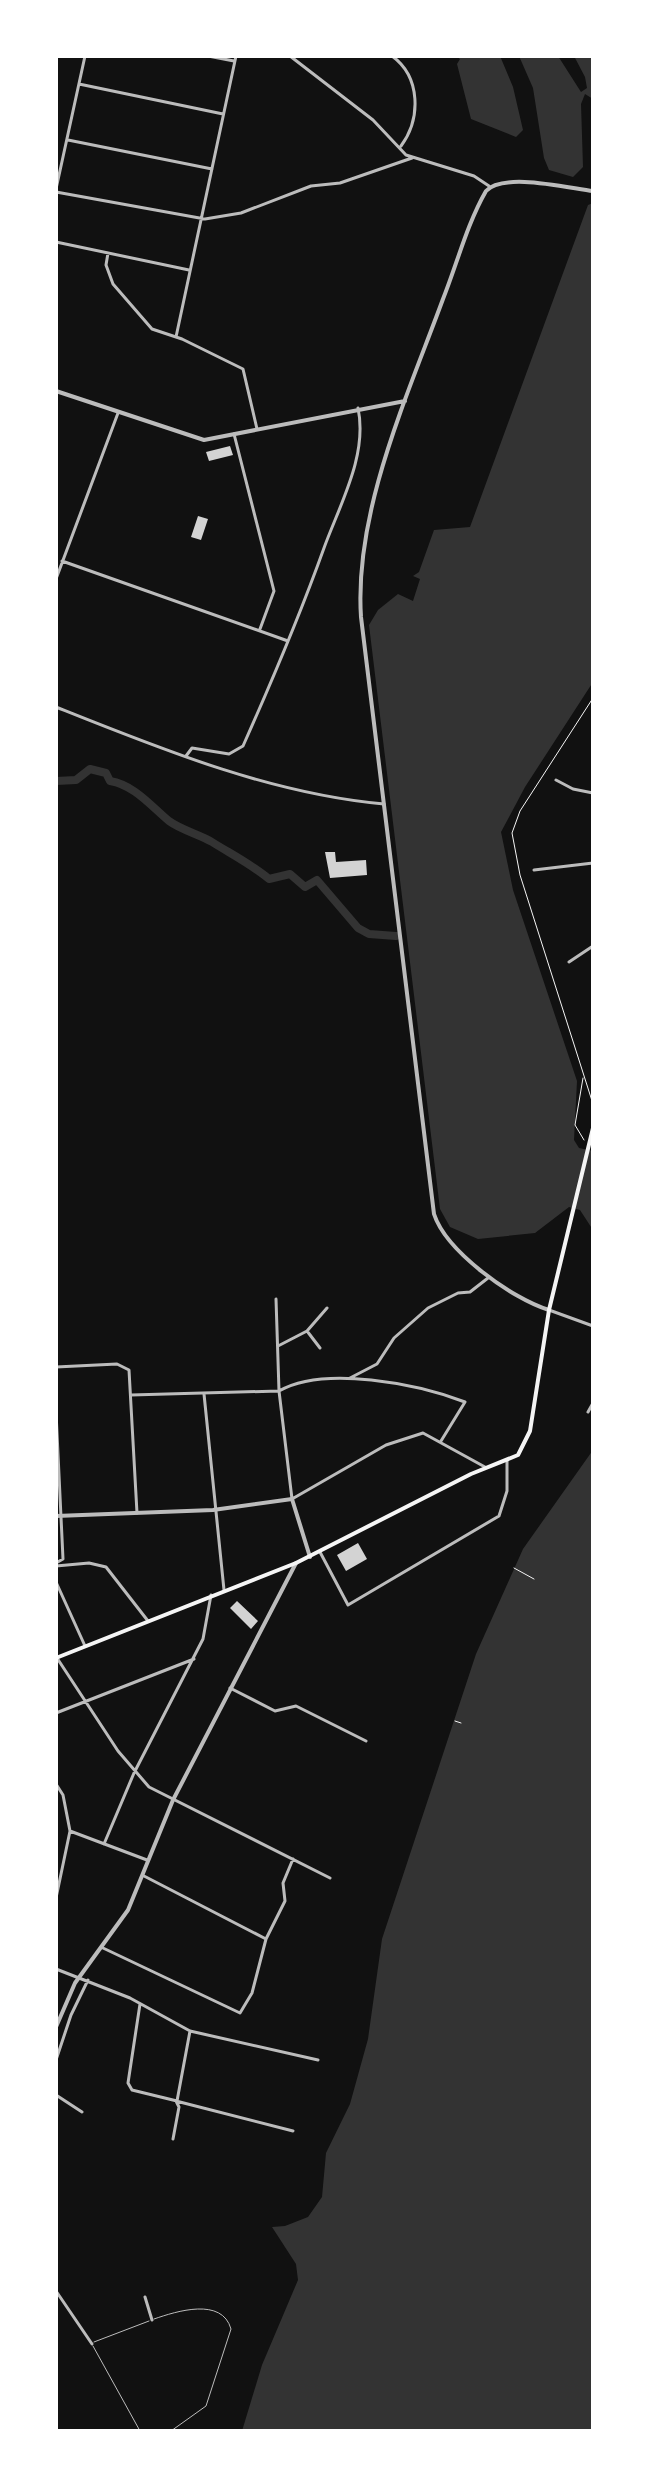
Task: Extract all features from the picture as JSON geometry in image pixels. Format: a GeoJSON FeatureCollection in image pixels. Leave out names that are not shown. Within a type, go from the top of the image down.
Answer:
{"type":"FeatureCollection","features":[{"type":"Feature","properties":{"kind":"main road"},"geometry":{"type":"LineString","coordinates":[[56,1658],[310,1557],[486,1468],[507,1461],[523,1449],[530,1431],[549,1310],[593,1128]]}},
{"type":"Feature","properties":{"kind":"street"},"geometry":{"type":"LineString","coordinates":[[85,56],[56,190],[201,219],[241,213],[311,186],[340,183],[412,158]]}},
{"type":"Feature","properties":{"kind":"street"},"geometry":{"type":"LineString","coordinates":[[176,337],[235,59],[208,56]]}},
{"type":"Feature","properties":{"kind":"street"},"geometry":{"type":"LineString","coordinates":[[290,56],[412,158],[474,176],[489,186]]}},
{"type":"Feature","properties":{"kind":"street"},"geometry":{"type":"LineString","coordinates":[[392,56],[409,74],[415,110],[409,134],[401,146]]}},
{"type":"Feature","properties":{"kind":"street"},"geometry":{"type":"LineString","coordinates":[[79,84],[223,114]]}},
{"type":"Feature","properties":{"kind":"street"},"geometry":{"type":"LineString","coordinates":[[68,140],[212,169]]}},
{"type":"Feature","properties":{"kind":"street"},"geometry":{"type":"LineString","coordinates":[[591,190],[508,181],[489,186],[482,196],[405,401],[368,527],[360,579],[361,617],[434,1214],[446,1235],[520,1299],[593,1326]]}},
{"type":"Feature","properties":{"kind":"street"},"geometry":{"type":"LineString","coordinates":[[56,242],[190,270]]}},
{"type":"Feature","properties":{"kind":"street"},"geometry":{"type":"LineString","coordinates":[[108,253],[106,265],[113,284],[152,329],[243,369],[257,429]]}},
{"type":"Feature","properties":{"kind":"street"},"geometry":{"type":"LineString","coordinates":[[56,391],[198,440],[405,401]]}},
{"type":"Feature","properties":{"kind":"street"},"geometry":{"type":"LineString","coordinates":[[186,756],[192,748],[229,754],[243,746],[315,581],[362,436],[358,408]]}},
{"type":"Feature","properties":{"kind":"street"},"geometry":{"type":"LineString","coordinates":[[56,579],[118,413]]}},
{"type":"Feature","properties":{"kind":"street"},"geometry":{"type":"LineString","coordinates":[[234,434],[274,591],[260,629]]}},
{"type":"Feature","properties":{"kind":"street"},"geometry":{"type":"LineString","coordinates":[[62,561],[260,629],[289,642]]}},
{"type":"Feature","properties":{"kind":"street"},"geometry":{"type":"LineString","coordinates":[[56,707],[186,756],[290,788],[384,804]]}},
{"type":"Feature","properties":{"kind":"street"},"geometry":{"type":"LineString","coordinates":[[556,780],[573,789],[593,793]]}},
{"type":"Feature","properties":{"kind":"street"},"geometry":{"type":"LineString","coordinates":[[534,870],[593,863]]}},
{"type":"Feature","properties":{"kind":"street"},"geometry":{"type":"LineString","coordinates":[[569,962],[593,946]]}},
{"type":"Feature","properties":{"kind":"street"},"geometry":{"type":"LineString","coordinates":[[346,1379],[377,1364],[394,1338],[428,1308],[458,1293],[470,1292],[490,1276]]}},
{"type":"Feature","properties":{"kind":"street"},"geometry":{"type":"LineString","coordinates":[[276,1299],[279,1391],[292,1499],[310,1557]]}},
{"type":"Feature","properties":{"kind":"street"},"geometry":{"type":"LineString","coordinates":[[278,1346],[307,1331],[327,1308]]}},
{"type":"Feature","properties":{"kind":"street"},"geometry":{"type":"LineString","coordinates":[[307,1331],[320,1348]]}},
{"type":"Feature","properties":{"kind":"street"},"geometry":{"type":"LineString","coordinates":[[56,1367],[126,1366],[131,1395],[137,1513]]}},
{"type":"Feature","properties":{"kind":"street"},"geometry":{"type":"LineString","coordinates":[[131,1395],[279,1391],[291,1384],[321,1378],[436,1392],[465,1402],[441,1441]]}},
{"type":"Feature","properties":{"kind":"street"},"geometry":{"type":"LineString","coordinates":[[204,1394],[213,1510],[224,1590]]}},
{"type":"Feature","properties":{"kind":"street"},"geometry":{"type":"LineString","coordinates":[[588,1412],[593,1403]]}},
{"type":"Feature","properties":{"kind":"street"},"geometry":{"type":"LineString","coordinates":[[56,1412],[58,1516],[63,1559],[56,1564]]}},
{"type":"Feature","properties":{"kind":"street"},"geometry":{"type":"LineString","coordinates":[[58,1516],[213,1510],[292,1499],[386,1445],[423,1433],[486,1468]]}},
{"type":"Feature","properties":{"kind":"street"},"geometry":{"type":"LineString","coordinates":[[320,1552],[348,1605],[499,1516],[507,1491],[507,1461]]}},
{"type":"Feature","properties":{"kind":"street"},"geometry":{"type":"LineString","coordinates":[[56,1564],[89,1563],[106,1567],[148,1621]]}},
{"type":"Feature","properties":{"kind":"street"},"geometry":{"type":"LineString","coordinates":[[56,2027],[79,1977],[128,1910],[173,1800],[296,1563]]}},
{"type":"Feature","properties":{"kind":"street"},"geometry":{"type":"LineString","coordinates":[[56,1582],[85,1646]]}},
{"type":"Feature","properties":{"kind":"street"},"geometry":{"type":"LineString","coordinates":[[104,1844],[134,1773],[203,1639],[211,1595]]}},
{"type":"Feature","properties":{"kind":"street"},"geometry":{"type":"LineString","coordinates":[[56,1658],[134,1773],[149,1787],[330,1878]]}},
{"type":"Feature","properties":{"kind":"street"},"geometry":{"type":"LineString","coordinates":[[56,1713],[194,1659]]}},
{"type":"Feature","properties":{"kind":"street"},"geometry":{"type":"LineString","coordinates":[[230,1688],[275,1711],[296,1706],[366,1741]]}},
{"type":"Feature","properties":{"kind":"street"},"geometry":{"type":"LineString","coordinates":[[56,1784],[63,1795],[70,1831],[56,1898]]}},
{"type":"Feature","properties":{"kind":"street"},"geometry":{"type":"LineString","coordinates":[[70,1831],[148,1860]]}},
{"type":"Feature","properties":{"kind":"street"},"geometry":{"type":"LineString","coordinates":[[103,1948],[238,2014],[252,1993],[266,1939],[285,1901],[283,1883],[293,1859]]}},
{"type":"Feature","properties":{"kind":"street"},"geometry":{"type":"LineString","coordinates":[[144,1876],[266,1939]]}},
{"type":"Feature","properties":{"kind":"street"},"geometry":{"type":"LineString","coordinates":[[56,1969],[140,2004],[190,2031],[318,2060]]}},
{"type":"Feature","properties":{"kind":"street"},"geometry":{"type":"LineString","coordinates":[[56,2060],[71,2015],[88,1980]]}},
{"type":"Feature","properties":{"kind":"street"},"geometry":{"type":"LineString","coordinates":[[140,2004],[128,2083],[132,2090],[293,2131]]}},
{"type":"Feature","properties":{"kind":"street"},"geometry":{"type":"LineString","coordinates":[[173,2139],[179,2107],[176,2101],[190,2031]]}},
{"type":"Feature","properties":{"kind":"street"},"geometry":{"type":"LineString","coordinates":[[56,2095],[82,2112]]}},
{"type":"Feature","properties":{"kind":"street"},"geometry":{"type":"LineString","coordinates":[[56,2291],[92,2344]]}},
{"type":"Feature","properties":{"kind":"street"},"geometry":{"type":"LineString","coordinates":[[145,2297],[152,2320]]}},
{"type":"Feature","properties":{"kind":"lane"},"geometry":{"type":"LineString","coordinates":[[140,2431],[92,2344],[152,2320],[197,2309],[219,2312],[228,2318],[231,2329],[206,2406],[171,2431]]}},
{"type":"Feature","properties":{"kind":"path"},"geometry":{"type":"LineString","coordinates":[[593,698],[520,811],[512,833],[520,875],[593,1104]]}},
{"type":"Feature","properties":{"kind":"path"},"geometry":{"type":"LineString","coordinates":[[583,1075],[575,1125],[580,1136],[589,1141]]}},
{"type":"Feature","properties":{"kind":"path"},"geometry":{"type":"LineString","coordinates":[[514,1568],[534,1579]]}},
{"type":"Feature","properties":{"kind":"path"},"geometry":{"type":"LineString","coordinates":[[455,1721],[461,1723]]}},
{"type":"Feature","properties":{"kind":"shaded area"},"geometry":{"type":"Polygon","coordinates":[[[456,56],[500,56],[513,87],[523,130],[516,137],[471,119],[457,64],[460,59],[456,56]]]}},
{"type":"Feature","properties":{"kind":"shaded area"},"geometry":{"type":"Polygon","coordinates":[[[519,56],[558,56],[581,92],[587,88],[585,77],[574,56],[593,56],[593,99],[585,94],[581,104],[583,167],[573,177],[549,170],[544,158],[533,88],[519,56]]]}},
{"type":"Feature","properties":{"kind":"shaded area"},"geometry":{"type":"Polygon","coordinates":[[[593,203],[593,682],[525,787],[501,832],[513,890],[577,1081],[574,1140],[579,1148],[593,1151],[593,1230],[580,1210],[569,1207],[535,1233],[478,1239],[450,1227],[440,1209],[369,625],[378,610],[398,594],[413,601],[420,579],[413,576],[419,572],[434,530],[470,527],[588,205],[593,203]]]}},
{"type":"Feature","properties":{"kind":"shaded area"},"geometry":{"type":"Polygon","coordinates":[[[593,1450],[593,2431],[242,2431],[262,2365],[298,2280],[296,2264],[272,2227],[285,2226],[308,2217],[322,2197],[326,2153],[350,2104],[368,2039],[382,1939],[476,1654],[523,1549],[593,1450]]]}},
{"type":"Feature","properties":{"kind":"building"},"geometry":{"type":"Polygon","coordinates":[[[230,446],[233,455],[209,461],[206,452],[230,446]]]}},
{"type":"Feature","properties":{"kind":"building"},"geometry":{"type":"Polygon","coordinates":[[[198,516],[208,519],[201,540],[191,537],[198,516]]]}},
{"type":"Feature","properties":{"kind":"building"},"geometry":{"type":"Polygon","coordinates":[[[325,852],[335,852],[336,862],[366,860],[367,875],[330,878],[325,852]]]}},
{"type":"Feature","properties":{"kind":"building"},"geometry":{"type":"Polygon","coordinates":[[[358,1543],[367,1559],[346,1571],[337,1555],[358,1543]]]}},
{"type":"Feature","properties":{"kind":"building"},"geometry":{"type":"Polygon","coordinates":[[[237,1601],[258,1621],[251,1629],[230,1608],[237,1601]]]}},
{"type":"Feature","properties":{"kind":"waterway"},"geometry":{"type":"LineString","coordinates":[[56,781],[76,780],[90,769],[106,773],[110,781],[134,791],[169,821],[212,842],[269,879],[290,874],[305,887],[317,880],[358,928],[369,934],[396,936]]}}]}
